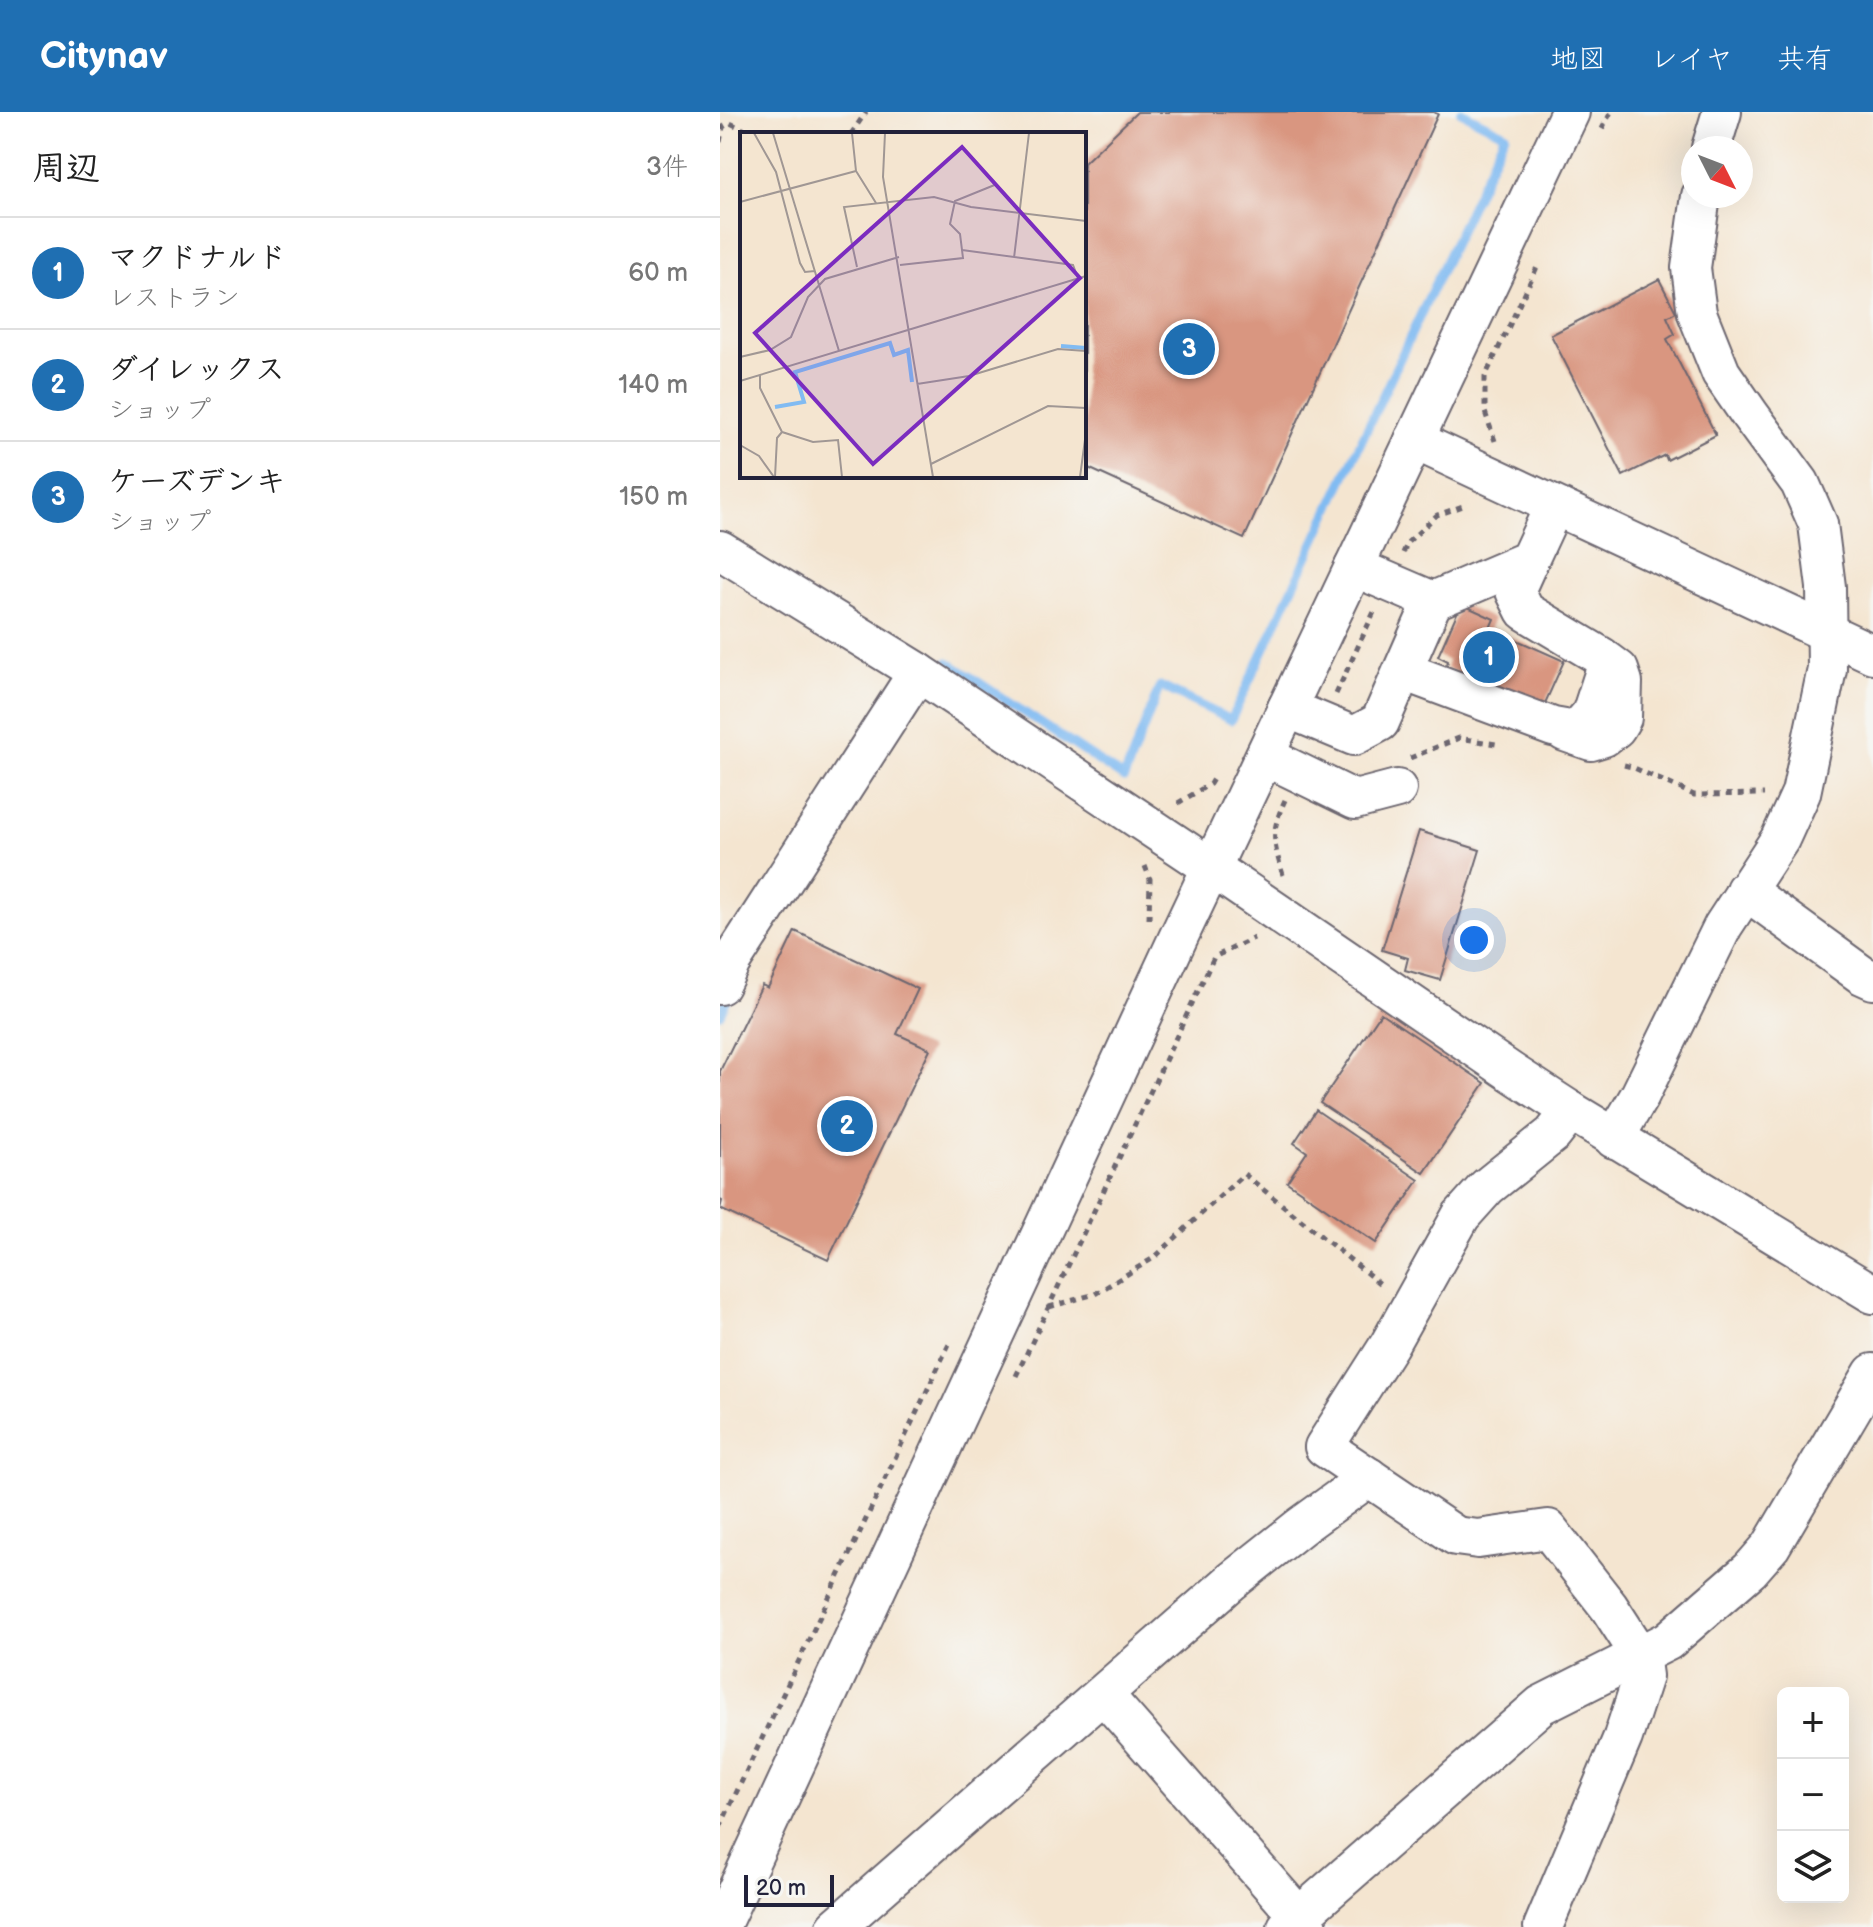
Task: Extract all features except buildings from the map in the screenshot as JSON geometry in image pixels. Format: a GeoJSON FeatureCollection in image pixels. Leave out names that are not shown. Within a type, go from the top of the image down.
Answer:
{"type":"FeatureCollection","features":[{"type":"Feature","properties":{"kind":"street"},"geometry":{"type":"LineString","coordinates":[[730,1924],[1164,967],[1212,868],[1281,765],[1287,708],[1570,112]]}},
{"type":"Feature","properties":{"kind":"street"},"geometry":{"type":"LineString","coordinates":[[1715,136],[1722,112]]}},
{"type":"Feature","properties":{"kind":"street"},"geometry":{"type":"LineString","coordinates":[[1614,1139],[1640,1095],[1723,926],[1780,839],[1801,793],[1827,669],[1826,587],[1818,524],[1800,483],[1721,373],[1697,313],[1691,268],[1699,208]]}},
{"type":"Feature","properties":{"kind":"street"},"geometry":{"type":"LineString","coordinates":[[1414,440],[1873,654]]}},
{"type":"Feature","properties":{"kind":"street"},"geometry":{"type":"LineString","coordinates":[[1403,671],[1591,741],[1604,737],[1616,728],[1622,718],[1623,682],[1619,670],[1525,611],[1515,591],[1554,506]]}},
{"type":"Feature","properties":{"kind":"street"},"geometry":{"type":"LineString","coordinates":[[720,550],[918,672],[1614,1139],[1873,1294]]}},
{"type":"Feature","properties":{"kind":"street"},"geometry":{"type":"LineString","coordinates":[[1287,708],[1354,736],[1380,722],[1433,601],[1529,560]]}},
{"type":"Feature","properties":{"kind":"street"},"geometry":{"type":"LineString","coordinates":[[1354,567],[1433,601]]}},
{"type":"Feature","properties":{"kind":"street"},"geometry":{"type":"LineString","coordinates":[[720,985],[731,962],[918,672]]}},
{"type":"Feature","properties":{"kind":"street"},"geometry":{"type":"LineString","coordinates":[[1281,765],[1355,800],[1399,775]]}},
{"type":"Feature","properties":{"kind":"street"},"geometry":{"type":"LineString","coordinates":[[1745,890],[1873,980]]}},
{"type":"Feature","properties":{"kind":"street"},"geometry":{"type":"LineString","coordinates":[[1543,1927],[1623,1737],[1643,1676],[1640,1655],[1609,1607],[1548,1529],[1478,1539],[1456,1536],[1324,1447],[1389,1345],[1461,1216],[1487,1187],[1553,1134],[1571,1111]]}},
{"type":"Feature","properties":{"kind":"street"},"geometry":{"type":"LineString","coordinates":[[1104,1695],[1298,1924],[1541,1705],[1668,1641],[1750,1570],[1771,1546],[1873,1373]]}},
{"type":"Feature","properties":{"kind":"street"},"geometry":{"type":"LineString","coordinates":[[836,1927],[1232,1581],[1369,1477]]}},
{"type":"Feature","properties":{"kind":"path"},"geometry":{"type":"LineString","coordinates":[[852,132],[866,112]]}},
{"type":"Feature","properties":{"kind":"path"},"geometry":{"type":"LineString","coordinates":[[1597,140],[1611,112]]}},
{"type":"Feature","properties":{"kind":"path"},"geometry":{"type":"LineString","coordinates":[[720,142],[723,127],[730,123],[750,132]]}},
{"type":"Feature","properties":{"kind":"path"},"geometry":{"type":"LineString","coordinates":[[1495,441],[1485,412],[1485,377],[1545,252]]}},
{"type":"Feature","properties":{"kind":"path"},"geometry":{"type":"LineString","coordinates":[[1322,723],[1408,542],[1437,515],[1463,506]]}},
{"type":"Feature","properties":{"kind":"path"},"geometry":{"type":"LineString","coordinates":[[1399,775],[1459,738],[1506,746]]}},
{"type":"Feature","properties":{"kind":"path"},"geometry":{"type":"LineString","coordinates":[[1616,764],[1632,767],[1694,795],[1801,793]]}},
{"type":"Feature","properties":{"kind":"path"},"geometry":{"type":"LineString","coordinates":[[1281,765],[1273,841],[1285,882]]}},
{"type":"Feature","properties":{"kind":"path"},"geometry":{"type":"LineString","coordinates":[[1145,864],[1150,879],[1149,924]]}},
{"type":"Feature","properties":{"kind":"path"},"geometry":{"type":"LineString","coordinates":[[1015,1378],[1214,957],[1254,938]]}},
{"type":"Feature","properties":{"kind":"path"},"geometry":{"type":"LineString","coordinates":[[1049,1307],[1095,1294],[1155,1257],[1244,1174],[1410,1308]]}},
{"type":"Feature","properties":{"kind":"path"},"geometry":{"type":"LineString","coordinates":[[720,1827],[952,1338]]}},
{"type":"Feature","properties":{"kind":"waterway"},"geometry":{"type":"LineString","coordinates":[[948,662],[1124,778],[1160,686],[1231,720],[1505,134],[1461,112]]}},
{"type":"Feature","properties":{"kind":"waterway"},"geometry":{"type":"LineString","coordinates":[[720,1014],[730,993]]}},
{"type":"Feature","properties":{"kind":"place","name":"ケーズデンキ"},"geometry":{"type":"Point","coordinates":[1189,349]}},
{"type":"Feature","properties":{"kind":"place","name":"マクドナルド"},"geometry":{"type":"Point","coordinates":[1489,657]}},
{"type":"Feature","properties":{"kind":"place","name":"ダイレックス"},"geometry":{"type":"Point","coordinates":[847,1126]}}]}
